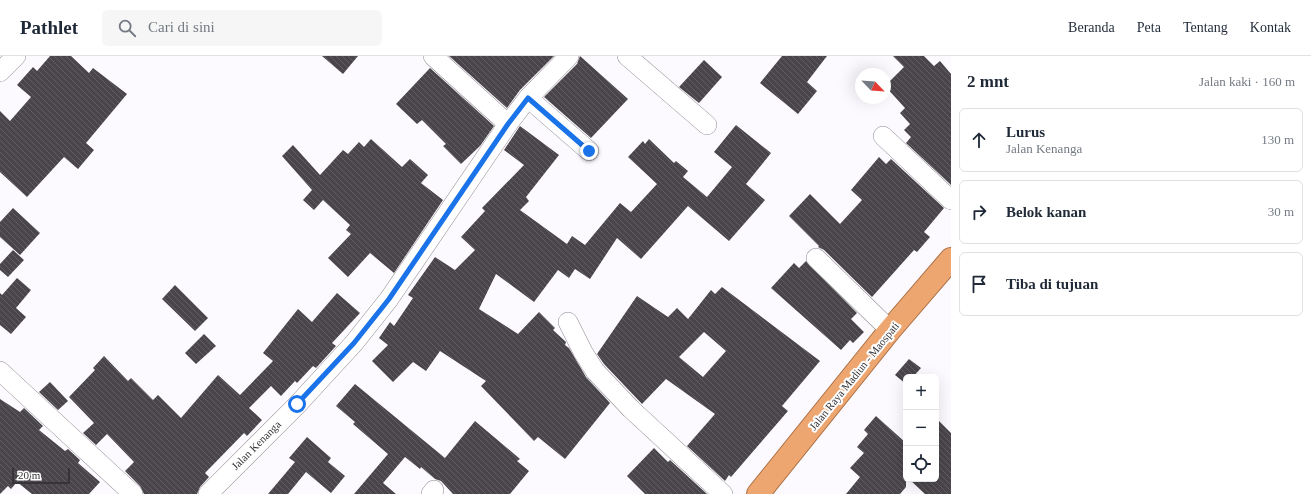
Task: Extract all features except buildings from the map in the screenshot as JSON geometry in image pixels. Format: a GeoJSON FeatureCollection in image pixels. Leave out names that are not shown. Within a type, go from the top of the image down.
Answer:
{"type":"FeatureCollection","features":[{"type":"Feature","properties":{"kind":"highway","name":"Jalan Raya Madiun - Maospati"},"geometry":{"type":"LineString","coordinates":[[758,494],[890,330],[951,259]]}},
{"type":"Feature","properties":{"kind":"street"},"geometry":{"type":"LineString","coordinates":[[0,72],[16,56]]}},
{"type":"Feature","properties":{"kind":"street"},"geometry":{"type":"LineString","coordinates":[[433,56],[508,124]]}},
{"type":"Feature","properties":{"kind":"street","name":"Jalan Kenanga"},"geometry":{"type":"LineString","coordinates":[[208,494],[297,404],[354,343],[389,299],[508,124],[528,98],[569,56]]}},
{"type":"Feature","properties":{"kind":"street"},"geometry":{"type":"LineString","coordinates":[[627,56],[707,125]]}},
{"type":"Feature","properties":{"kind":"street"},"geometry":{"type":"LineString","coordinates":[[528,98],[589,151]]}},
{"type":"Feature","properties":{"kind":"street"},"geometry":{"type":"LineString","coordinates":[[883,136],[951,200]]}},
{"type":"Feature","properties":{"kind":"street"},"geometry":{"type":"LineString","coordinates":[[816,258],[890,330]]}},
{"type":"Feature","properties":{"kind":"street"},"geometry":{"type":"LineString","coordinates":[[568,322],[583,352],[595,371],[631,409],[723,494]]}},
{"type":"Feature","properties":{"kind":"street"},"geometry":{"type":"LineString","coordinates":[[0,371],[133,494]]}},
{"type":"Feature","properties":{"kind":"route"},"geometry":{"type":"LineString","coordinates":[[297,404],[354,343],[389,299],[508,124],[528,98],[589,151]]}}]}
